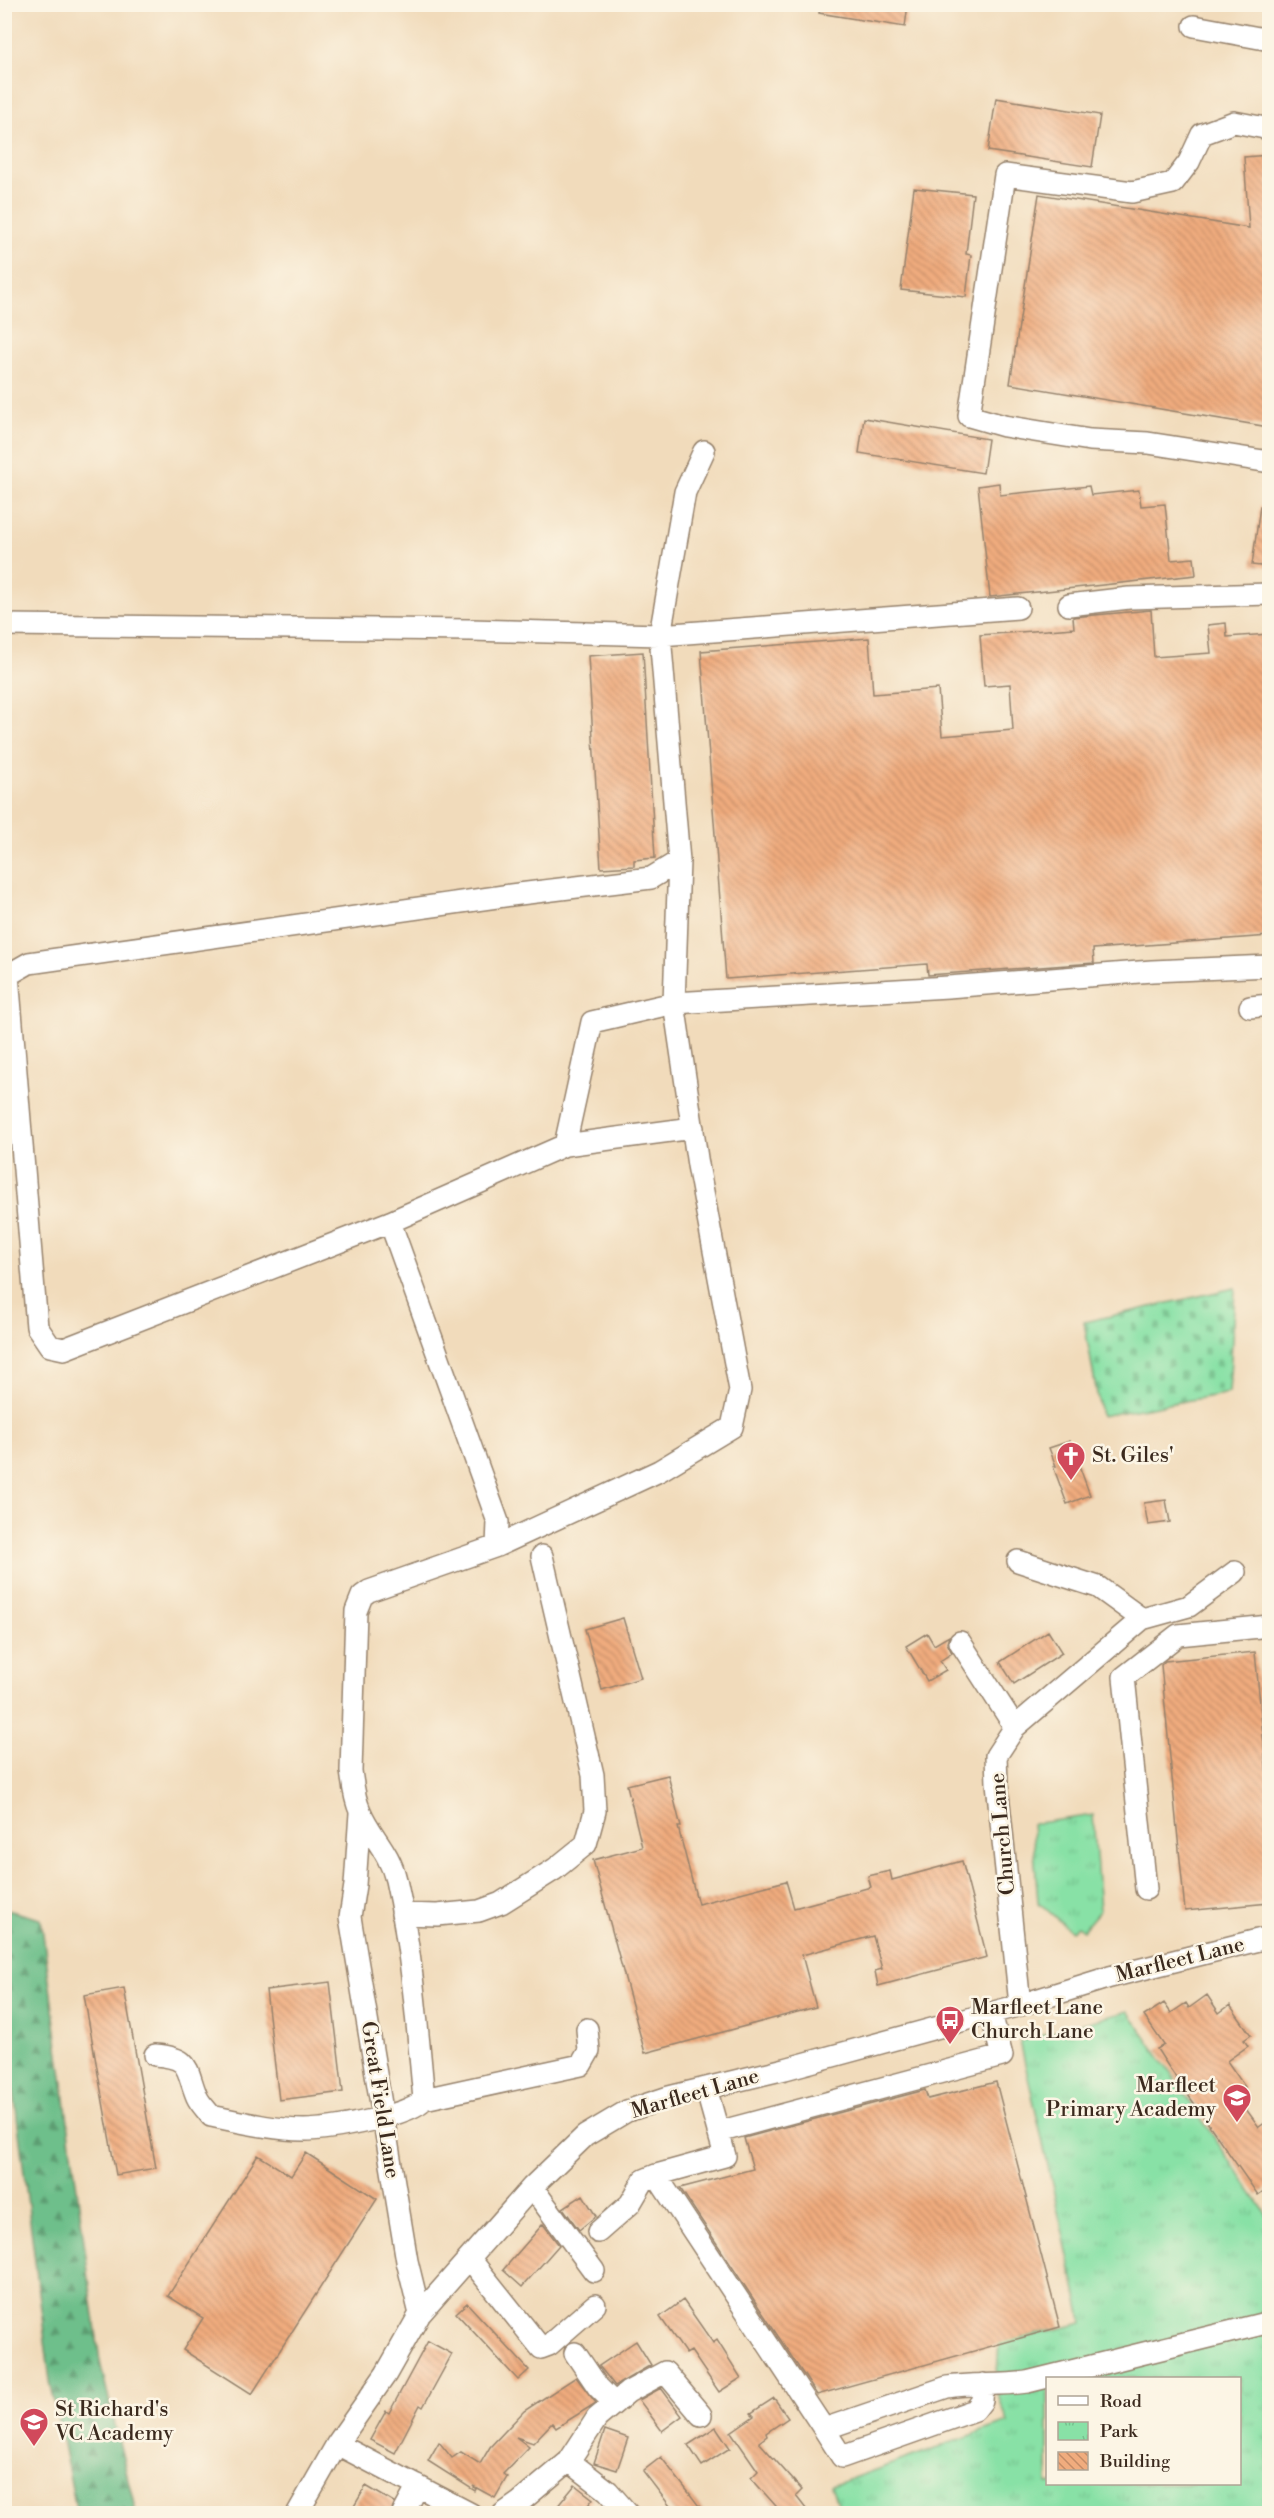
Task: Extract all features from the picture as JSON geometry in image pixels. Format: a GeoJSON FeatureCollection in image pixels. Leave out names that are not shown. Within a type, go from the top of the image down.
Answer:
{"type":"FeatureCollection","features":[{"type":"Feature","properties":{"kind":"street"},"geometry":{"type":"LineString","coordinates":[[1194,26],[1269,40]]}},
{"type":"Feature","properties":{"kind":"street"},"geometry":{"type":"LineString","coordinates":[[1268,125],[1234,122],[1202,134],[1189,162],[1173,183],[1132,192],[1005,175],[969,416],[1004,426],[1090,440],[1148,443],[1269,462]]}},
{"type":"Feature","properties":{"kind":"street"},"geometry":{"type":"LineString","coordinates":[[424,2099],[415,1997],[391,1861],[360,1813],[354,1794],[351,1771],[356,1611],[362,1596],[369,1591],[497,1546],[659,1471],[732,1427],[740,1390],[693,1128],[674,1003],[679,861],[660,635],[685,492],[704,451]]}},
{"type":"Feature","properties":{"kind":"street"},"geometry":{"type":"LineString","coordinates":[[1069,605],[1129,598],[1269,594]]}},
{"type":"Feature","properties":{"kind":"street"},"geometry":{"type":"LineString","coordinates":[[4,625],[470,630],[660,635],[1018,608]]}},
{"type":"Feature","properties":{"kind":"street"},"geometry":{"type":"LineString","coordinates":[[679,861],[651,878],[511,895],[29,963],[8,975],[37,1327],[50,1346],[64,1349],[390,1222],[565,1145],[693,1128]]}},
{"type":"Feature","properties":{"kind":"street"},"geometry":{"type":"LineString","coordinates":[[565,1145],[592,1022],[674,1003],[948,987],[1152,971],[1269,966]]}},
{"type":"Feature","properties":{"kind":"street"},"geometry":{"type":"LineString","coordinates":[[390,1222],[498,1522],[497,1546]]}},
{"type":"Feature","properties":{"kind":"street"},"geometry":{"type":"LineString","coordinates":[[402,1914],[437,1915],[479,1911],[501,1903],[555,1869],[586,1844],[595,1811],[592,1775],[542,1556]]}},
{"type":"Feature","properties":{"kind":"street"},"geometry":{"type":"LineString","coordinates":[[1018,1561],[1098,1587],[1142,1619]]}},
{"type":"Feature","properties":{"kind":"street","name":"Church Lane"},"geometry":{"type":"LineString","coordinates":[[1020,2005],[996,1756],[1015,1726],[1142,1619],[1189,1606],[1235,1572]]}},
{"type":"Feature","properties":{"kind":"street"},"geometry":{"type":"LineString","coordinates":[[1146,1889],[1124,1677],[1178,1635],[1269,1626]]}},
{"type":"Feature","properties":{"kind":"street"},"geometry":{"type":"LineString","coordinates":[[960,1642],[1015,1726]]}},
{"type":"Feature","properties":{"kind":"street","name":"Great Field Lane"},"geometry":{"type":"LineString","coordinates":[[360,1813],[355,1885],[350,1917],[407,2261],[420,2314]]}},
{"type":"Feature","properties":{"kind":"street","name":"Marfleet Lane"},"geometry":{"type":"LineString","coordinates":[[297,2514],[337,2444],[386,2374],[420,2314],[532,2187],[585,2136],[627,2111],[1020,2005],[1110,1977],[1269,1937]]}},
{"type":"Feature","properties":{"kind":"street"},"geometry":{"type":"LineString","coordinates":[[718,2132],[1002,2056],[991,2013]]}},
{"type":"Feature","properties":{"kind":"street"},"geometry":{"type":"LineString","coordinates":[[155,2055],[175,2057],[185,2064],[198,2100],[212,2116],[304,2130],[382,2118],[415,2107],[424,2099],[581,2066],[589,2051],[587,2029]]}},
{"type":"Feature","properties":{"kind":"street"},"geometry":{"type":"LineString","coordinates":[[597,2232],[630,2204],[644,2180],[725,2156],[706,2088]]}},
{"type":"Feature","properties":{"kind":"street"},"geometry":{"type":"LineString","coordinates":[[656,2175],[842,2457],[975,2410],[982,2401],[983,2384]]}},
{"type":"Feature","properties":{"kind":"street"},"geometry":{"type":"LineString","coordinates":[[532,2187],[594,2271]]}},
{"type":"Feature","properties":{"kind":"street"},"geometry":{"type":"LineString","coordinates":[[470,2259],[541,2348],[549,2345],[596,2305]]}},
{"type":"Feature","properties":{"kind":"street"},"geometry":{"type":"LineString","coordinates":[[1047,2377],[1269,2322]]}},
{"type":"Feature","properties":{"kind":"street"},"geometry":{"type":"LineString","coordinates":[[575,2353],[598,2387],[614,2403]]}},
{"type":"Feature","properties":{"kind":"street"},"geometry":{"type":"LineString","coordinates":[[503,2514],[569,2461],[597,2418],[614,2403],[628,2392],[665,2372],[701,2415]]}},
{"type":"Feature","properties":{"kind":"street"},"geometry":{"type":"LineString","coordinates":[[824,2428],[947,2387],[983,2384],[1009,2385],[1046,2377]]}},
{"type":"Feature","properties":{"kind":"street"},"geometry":{"type":"LineString","coordinates":[[337,2444],[471,2514]]}},
{"type":"Feature","properties":{"kind":"street"},"geometry":{"type":"LineString","coordinates":[[569,2461],[608,2491],[628,2514]]}},
{"type":"Feature","properties":{"kind":"street"},"geometry":{"type":"LineString","coordinates":[[404,2514],[418,2486]]}},
{"type":"Feature","properties":{"kind":"green space"},"geometry":{"type":"Polygon","coordinates":[[[1235,1288],[1229,1393],[1101,1416],[1084,1322],[1235,1288]]]}},
{"type":"Feature","properties":{"kind":"green space"},"geometry":{"type":"Polygon","coordinates":[[[1093,1815],[1100,1910],[1083,1930],[1077,1926],[1071,1931],[1038,1902],[1032,1824],[1093,1815]]]}},
{"type":"Feature","properties":{"kind":"green space"},"geometry":{"type":"Polygon","coordinates":[[[4,1909],[41,1919],[100,2362],[136,2513],[77,2513],[50,2381],[5,2021],[4,1909]]]}},
{"type":"Feature","properties":{"kind":"green space"},"geometry":{"type":"Polygon","coordinates":[[[1128,2011],[1269,2218],[1269,2513],[841,2513],[831,2486],[1008,2422],[996,2390],[999,2343],[1083,2323],[1020,2041],[1128,2011]]]}},
{"type":"Feature","properties":{"kind":"building"},"geometry":{"type":"Polygon","coordinates":[[[820,4],[908,4],[905,27],[819,13],[820,4]]]}},
{"type":"Feature","properties":{"kind":"building"},"geometry":{"type":"Polygon","coordinates":[[[996,98],[1100,115],[1092,167],[988,151],[996,98]]]}},
{"type":"Feature","properties":{"kind":"building"},"geometry":{"type":"Polygon","coordinates":[[[1269,155],[1269,427],[1010,384],[1039,194],[1249,228],[1244,157],[1269,155]]]}},
{"type":"Feature","properties":{"kind":"building"},"geometry":{"type":"Polygon","coordinates":[[[914,188],[973,194],[966,254],[971,255],[966,297],[901,290],[914,188]]]}},
{"type":"Feature","properties":{"kind":"building"},"geometry":{"type":"Polygon","coordinates":[[[864,418],[988,439],[983,473],[859,453],[864,418]]]}},
{"type":"Feature","properties":{"kind":"building"},"geometry":{"type":"Polygon","coordinates":[[[999,483],[1000,495],[1089,486],[1091,495],[1139,490],[1141,506],[1165,504],[1171,560],[1194,558],[1196,575],[990,597],[978,486],[999,483]]]}},
{"type":"Feature","properties":{"kind":"building"},"geometry":{"type":"Polygon","coordinates":[[[1260,506],[1269,507],[1269,567],[1252,565],[1260,506]]]}},
{"type":"Feature","properties":{"kind":"building"},"geometry":{"type":"Polygon","coordinates":[[[1151,610],[1154,657],[1211,653],[1208,625],[1226,623],[1227,637],[1269,634],[1269,936],[1093,949],[1094,963],[928,975],[927,964],[726,979],[701,651],[869,638],[873,694],[938,689],[942,736],[1013,730],[1010,684],[984,686],[980,635],[1074,628],[1073,617],[1151,610]]]}},
{"type":"Feature","properties":{"kind":"building"},"geometry":{"type":"Polygon","coordinates":[[[643,652],[655,858],[634,860],[634,866],[601,868],[588,656],[643,652]]]}},
{"type":"Feature","properties":{"kind":"building","name":"St. Giles'"},"geometry":{"type":"Polygon","coordinates":[[[1070,1441],[1090,1495],[1067,1504],[1049,1448],[1070,1441]]]}},
{"type":"Feature","properties":{"kind":"building"},"geometry":{"type":"Polygon","coordinates":[[[1166,1500],[1170,1522],[1148,1525],[1144,1503],[1166,1500]]]}},
{"type":"Feature","properties":{"kind":"building"},"geometry":{"type":"Polygon","coordinates":[[[623,1618],[641,1678],[602,1690],[585,1629],[623,1618]]]}},
{"type":"Feature","properties":{"kind":"building"},"geometry":{"type":"Polygon","coordinates":[[[1048,1631],[1062,1653],[1014,1684],[1000,1662],[1048,1631]]]}},
{"type":"Feature","properties":{"kind":"building"},"geometry":{"type":"Polygon","coordinates":[[[927,1633],[934,1645],[949,1636],[947,1643],[952,1653],[940,1661],[946,1670],[927,1681],[906,1646],[927,1633]]]}},
{"type":"Feature","properties":{"kind":"building"},"geometry":{"type":"Polygon","coordinates":[[[1255,1652],[1269,1796],[1269,1903],[1185,1911],[1161,1665],[1165,1661],[1255,1652]]]}},
{"type":"Feature","properties":{"kind":"building"},"geometry":{"type":"Polygon","coordinates":[[[668,1775],[681,1827],[678,1827],[698,1904],[786,1881],[794,1908],[871,1887],[868,1876],[890,1871],[892,1880],[962,1861],[987,1957],[878,1986],[875,1971],[882,1969],[873,1936],[802,1955],[816,2007],[645,2053],[593,1860],[642,1847],[627,1785],[668,1775]]]}},
{"type":"Feature","properties":{"kind":"building"},"geometry":{"type":"Polygon","coordinates":[[[330,1982],[343,2092],[279,2100],[266,1990],[330,1982]]]}},
{"type":"Feature","properties":{"kind":"building"},"geometry":{"type":"Polygon","coordinates":[[[124,1988],[156,2168],[116,2175],[84,1995],[124,1988]]]}},
{"type":"Feature","properties":{"kind":"building","name":"Marfleet Primary Academy"},"geometry":{"type":"Polygon","coordinates":[[[1207,1995],[1219,2013],[1230,2005],[1251,2035],[1244,2040],[1248,2046],[1227,2061],[1245,2087],[1235,2094],[1259,2127],[1269,2120],[1269,2187],[1258,2195],[1157,2049],[1164,2045],[1144,2016],[1164,2003],[1171,2013],[1186,2003],[1189,2008],[1207,1995]]]}},
{"type":"Feature","properties":{"kind":"building"},"geometry":{"type":"Polygon","coordinates":[[[996,2082],[1060,2327],[817,2395],[680,2188],[753,2169],[744,2138],[925,2090],[928,2099],[996,2082]]]}},
{"type":"Feature","properties":{"kind":"building"},"geometry":{"type":"Polygon","coordinates":[[[306,2153],[377,2199],[252,2394],[183,2350],[203,2318],[168,2296],[258,2155],[291,2176],[306,2153]]]}},
{"type":"Feature","properties":{"kind":"building"},"geometry":{"type":"Polygon","coordinates":[[[583,2195],[596,2216],[579,2230],[563,2208],[583,2195]]]}},
{"type":"Feature","properties":{"kind":"building"},"geometry":{"type":"Polygon","coordinates":[[[543,2224],[559,2245],[522,2287],[503,2270],[543,2224]]]}},
{"type":"Feature","properties":{"kind":"building"},"geometry":{"type":"Polygon","coordinates":[[[683,2300],[713,2343],[717,2340],[741,2378],[719,2392],[691,2351],[686,2354],[660,2317],[683,2300]]]}},
{"type":"Feature","properties":{"kind":"building"},"geometry":{"type":"Polygon","coordinates":[[[467,2303],[529,2370],[518,2380],[456,2313],[467,2303]]]}},
{"type":"Feature","properties":{"kind":"building"},"geometry":{"type":"Polygon","coordinates":[[[428,2341],[452,2354],[423,2407],[420,2405],[395,2453],[370,2440],[386,2411],[389,2413],[428,2341]]]}},
{"type":"Feature","properties":{"kind":"building"},"geometry":{"type":"Polygon","coordinates":[[[636,2341],[651,2365],[615,2386],[599,2366],[636,2341]]]}},
{"type":"Feature","properties":{"kind":"building"},"geometry":{"type":"Polygon","coordinates":[[[576,2377],[596,2403],[556,2428],[552,2423],[533,2443],[516,2437],[529,2447],[503,2474],[507,2477],[495,2498],[473,2486],[475,2491],[428,2461],[439,2442],[452,2458],[461,2452],[480,2464],[490,2447],[524,2411],[576,2377]]]}},
{"type":"Feature","properties":{"kind":"building"},"geometry":{"type":"Polygon","coordinates":[[[661,2388],[682,2416],[662,2431],[639,2400],[661,2388]]]}},
{"type":"Feature","properties":{"kind":"building"},"geometry":{"type":"Polygon","coordinates":[[[774,2398],[788,2418],[766,2433],[767,2436],[759,2442],[802,2490],[796,2496],[810,2514],[783,2514],[751,2478],[758,2471],[731,2432],[754,2416],[751,2413],[774,2398]]]}},
{"type":"Feature","properties":{"kind":"building"},"geometry":{"type":"Polygon","coordinates":[[[716,2427],[730,2448],[702,2466],[688,2445],[716,2427]]]}},
{"type":"Feature","properties":{"kind":"building"},"geometry":{"type":"Polygon","coordinates":[[[605,2430],[628,2438],[617,2470],[594,2463],[605,2430]]]}},
{"type":"Feature","properties":{"kind":"building"},"geometry":{"type":"Polygon","coordinates":[[[661,2457],[705,2514],[676,2514],[643,2471],[661,2457]]]}},
{"type":"Feature","properties":{"kind":"building"},"geometry":{"type":"Polygon","coordinates":[[[575,2485],[593,2499],[581,2514],[551,2514],[575,2485]]]}},
{"type":"Feature","properties":{"kind":"building"},"geometry":{"type":"Polygon","coordinates":[[[366,2486],[395,2503],[390,2514],[363,2514],[353,2508],[366,2486]]]}},
{"type":"Feature","properties":{"kind":"place","name":"St. Giles'"},"geometry":{"type":"Point","coordinates":[1071,1482]}},
{"type":"Feature","properties":{"kind":"place","name":"Marfleet Lane Church Lane"},"geometry":{"type":"Point","coordinates":[950,2046]}},
{"type":"Feature","properties":{"kind":"place","name":"Marfleet Primary Academy"},"geometry":{"type":"Point","coordinates":[1237,2124]}},
{"type":"Feature","properties":{"kind":"place","name":"St Richard's VC Academy"},"geometry":{"type":"Point","coordinates":[34,2448]}}]}
